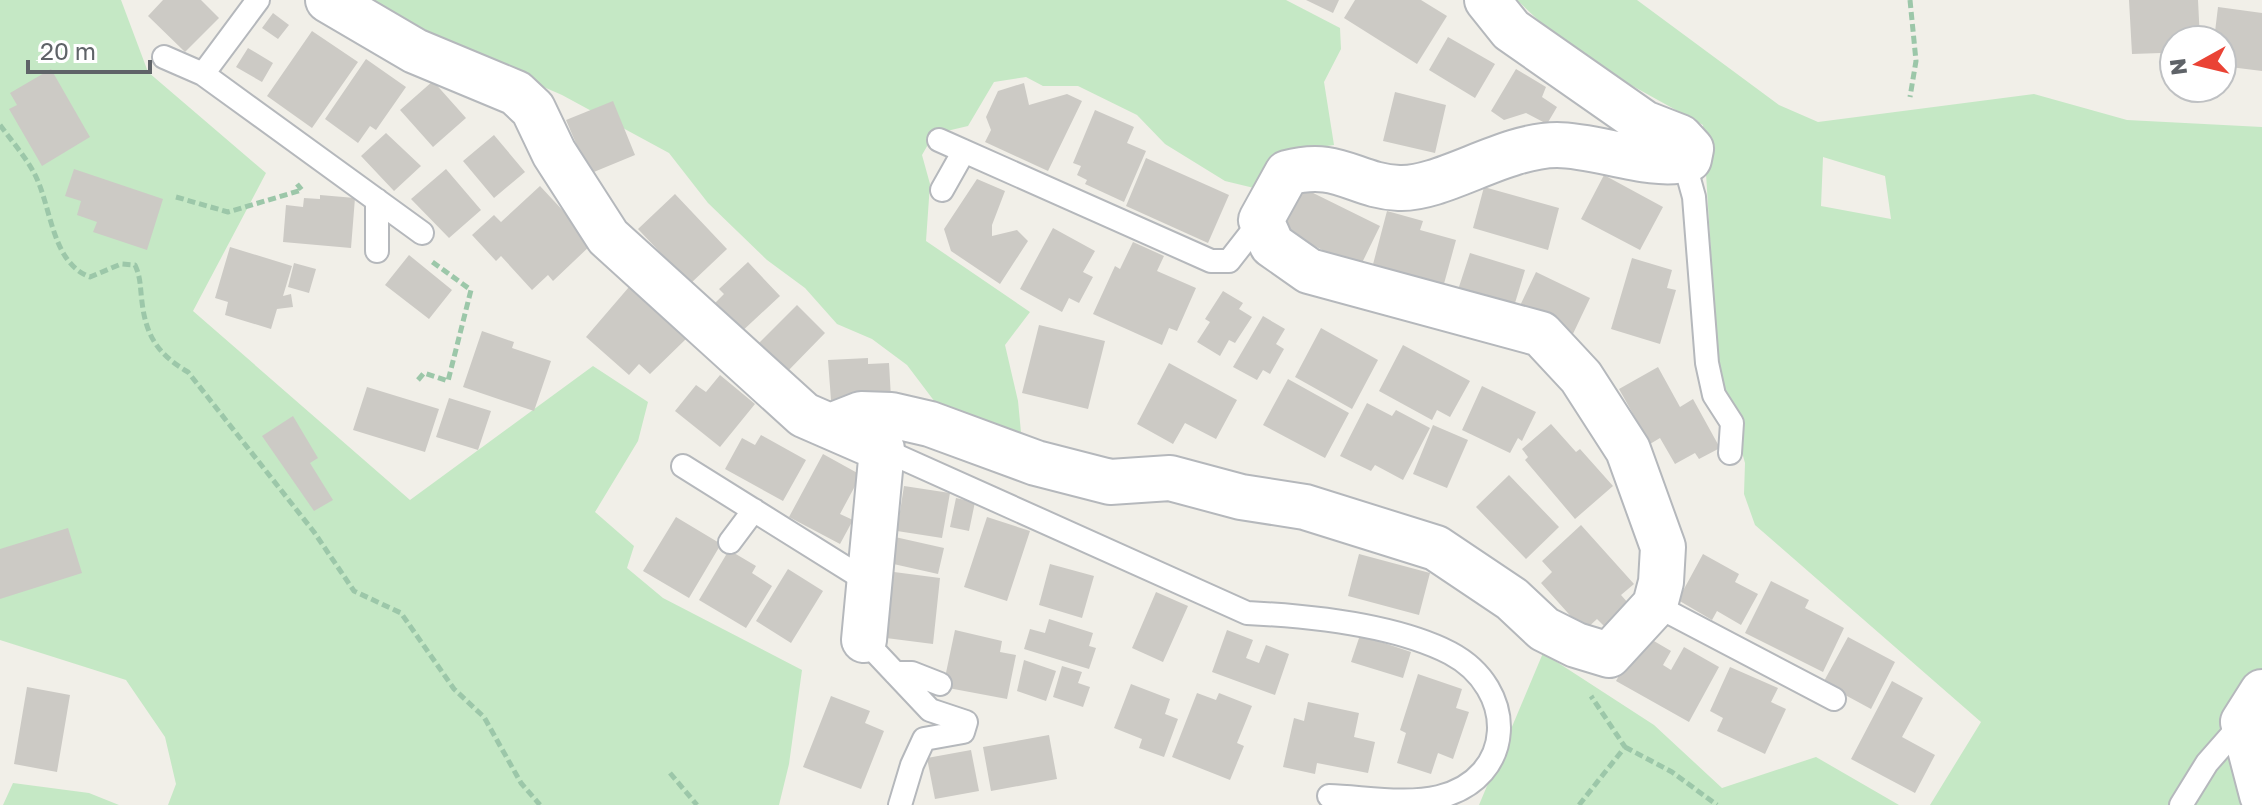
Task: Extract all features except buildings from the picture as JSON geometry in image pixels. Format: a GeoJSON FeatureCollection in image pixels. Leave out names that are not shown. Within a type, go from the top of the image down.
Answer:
{"type":"FeatureCollection","features":[{"type":"Feature","properties":{"kind":"street"},"geometry":{"type":"LineString","coordinates":[[328,0],[415,51],[516,93],[533,109],[554,153],[608,237],[804,415],[833,425],[882,449],[864,640]]}},
{"type":"Feature","properties":{"kind":"street"},"geometry":{"type":"LineString","coordinates":[[833,425],[861,414],[891,415],[930,424],[1036,463],[1110,482],[1170,478],[1241,497],[1305,507],[1436,548],[1512,599],[1544,629],[1576,645],[1609,655],[1655,605],[1661,582],[1663,547],[1628,450],[1581,377],[1541,334],[1309,271],[1272,245],[1261,220],[1287,173],[1308,167],[1335,169],[1399,188],[1427,183],[1509,153],[1556,145],[1669,163],[1689,159],[1691,149],[1680,137],[1644,123],[1511,30],[1487,0]]}},
{"type":"Feature","properties":{"kind":"street"},"geometry":{"type":"LineString","coordinates":[[2252,707],[2262,795]]}},
{"type":"Feature","properties":{"kind":"lane"},"geometry":{"type":"LineString","coordinates":[[203,74],[258,0]]}},
{"type":"Feature","properties":{"kind":"lane"},"geometry":{"type":"LineString","coordinates":[[164,57],[203,74],[422,233]]}},
{"type":"Feature","properties":{"kind":"lane"},"geometry":{"type":"LineString","coordinates":[[939,140],[1211,261],[1229,261],[1261,220]]}},
{"type":"Feature","properties":{"kind":"lane"},"geometry":{"type":"LineString","coordinates":[[942,190],[964,151]]}},
{"type":"Feature","properties":{"kind":"lane"},"geometry":{"type":"LineString","coordinates":[[1684,161],[1694,197],[1707,363],[1714,395],[1732,423],[1730,453]]}},
{"type":"Feature","properties":{"kind":"lane"},"geometry":{"type":"LineString","coordinates":[[377,200],[377,251]]}},
{"type":"Feature","properties":{"kind":"lane"},"geometry":{"type":"LineString","coordinates":[[882,449],[1247,613],[1305,616],[1407,637],[1452,654],[1491,688],[1502,722],[1495,748],[1472,784],[1437,798],[1329,796]]}},
{"type":"Feature","properties":{"kind":"lane"},"geometry":{"type":"LineString","coordinates":[[683,466],[870,583]]}},
{"type":"Feature","properties":{"kind":"lane"},"geometry":{"type":"LineString","coordinates":[[730,542],[754,510]]}},
{"type":"Feature","properties":{"kind":"lane"},"geometry":{"type":"LineString","coordinates":[[1655,605],[1834,699]]}},
{"type":"Feature","properties":{"kind":"lane"},"geometry":{"type":"LineString","coordinates":[[864,640],[930,710],[966,722],[963,732],[924,739],[900,805]]}},
{"type":"Feature","properties":{"kind":"lane"},"geometry":{"type":"LineString","coordinates":[[895,673],[912,673],[940,684]]}},
{"type":"Feature","properties":{"kind":"lane"},"geometry":{"type":"LineString","coordinates":[[2181,805],[2216,752],[2252,707]]}},
{"type":"Feature","properties":{"kind":"path"},"geometry":{"type":"LineString","coordinates":[[1910,0],[1916,61],[1910,97]]}},
{"type":"Feature","properties":{"kind":"path"},"geometry":{"type":"LineString","coordinates":[[0,125],[33,172],[57,239],[77,272],[90,277],[121,264],[135,265],[141,280],[147,327],[162,357],[188,372],[314,532],[354,591],[401,613],[454,689],[484,717],[521,783],[540,805]]}},
{"type":"Feature","properties":{"kind":"path"},"geometry":{"type":"LineString","coordinates":[[176,197],[228,212],[302,190],[293,179]]}},
{"type":"Feature","properties":{"kind":"path"},"geometry":{"type":"LineString","coordinates":[[400,217],[405,243],[471,290],[448,381],[424,373],[418,380]]}},
{"type":"Feature","properties":{"kind":"path"},"geometry":{"type":"LineString","coordinates":[[1609,655],[1611,677],[1591,683],[1587,690],[1625,747],[1672,772],[1717,805]]}},
{"type":"Feature","properties":{"kind":"path"},"geometry":{"type":"LineString","coordinates":[[1579,805],[1625,747]]}},
{"type":"Feature","properties":{"kind":"path"},"geometry":{"type":"LineString","coordinates":[[670,773],[697,805]]}},
{"type":"Feature","properties":{"kind":"green space"},"geometry":{"type":"Polygon","coordinates":[[[0,0],[121,0],[148,72],[266,173],[193,311],[410,500],[593,366],[648,402],[638,441],[595,512],[634,546],[627,568],[663,598],[802,670],[789,764],[779,805],[168,805],[176,784],[165,737],[126,680],[0,640],[0,0]]]}},
{"type":"Feature","properties":{"kind":"green space"},"geometry":{"type":"Polygon","coordinates":[[[363,0],[1286,0],[1340,28],[1341,49],[1324,82],[1334,145],[1299,150],[1254,188],[1225,181],[1165,144],[1137,115],[1078,86],[1043,86],[1026,77],[994,82],[968,126],[934,134],[922,155],[930,184],[926,241],[1030,312],[1005,345],[1018,401],[1022,443],[941,410],[907,365],[872,339],[837,324],[805,288],[767,260],[708,203],[669,153],[562,95],[434,39],[363,0]]]}},
{"type":"Feature","properties":{"kind":"green space"},"geometry":{"type":"Polygon","coordinates":[[[1517,0],[1637,0],[1779,105],[1818,122],[2034,94],[2127,120],[2262,127],[2262,805],[1930,805],[1981,722],[1755,525],[1744,494],[1745,463],[1718,367],[1703,125],[1573,53],[1517,0]],[[1823,157],[1821,206],[1891,219],[1885,176],[1823,157]]]}},
{"type":"Feature","properties":{"kind":"green space"},"geometry":{"type":"Polygon","coordinates":[[[1543,653],[1654,725],[1722,788],[1816,757],[1899,805],[1479,805],[1543,653]]]}},
{"type":"Feature","properties":{"kind":"green space"},"geometry":{"type":"Polygon","coordinates":[[[13,783],[89,793],[119,805],[3,805],[13,783]]]}}]}
